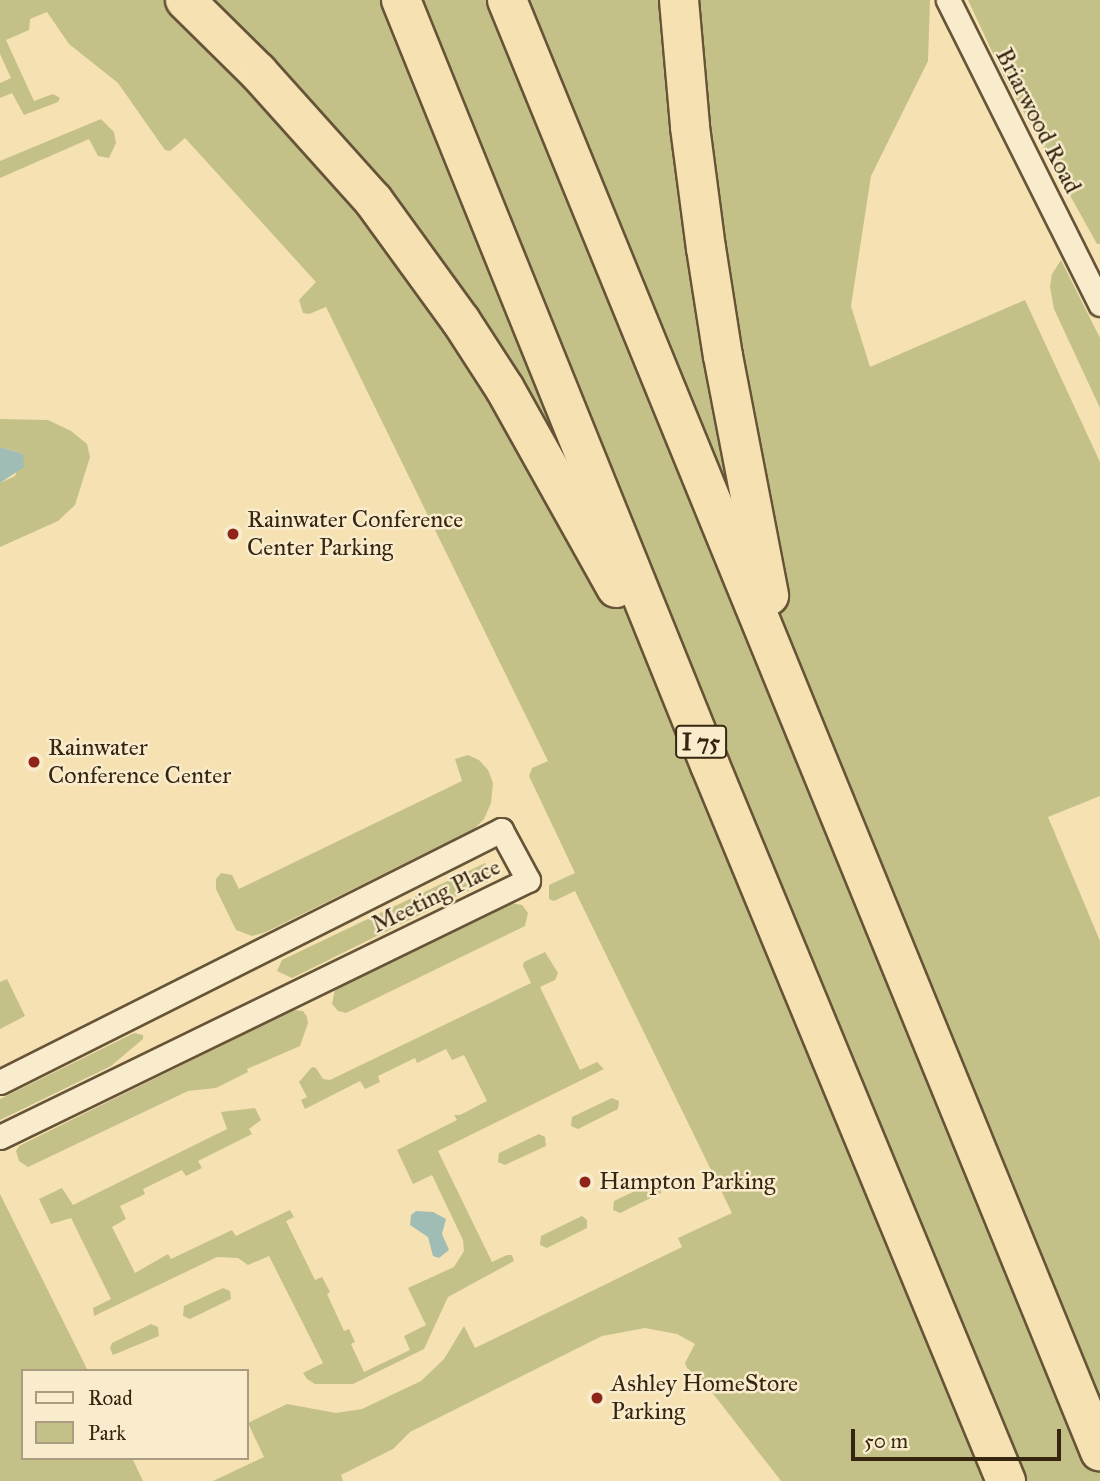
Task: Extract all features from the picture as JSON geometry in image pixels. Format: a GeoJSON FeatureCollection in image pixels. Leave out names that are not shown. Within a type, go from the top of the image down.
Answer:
{"type":"FeatureCollection","features":[{"type":"Feature","properties":{"kind":"highway"},"geometry":{"type":"LineString","coordinates":[[185,0],[258,72],[373,200],[461,321],[505,389],[600,556],[710,765]]}},
{"type":"Feature","properties":{"kind":"highway","name":"I 75"},"geometry":{"type":"LineString","coordinates":[[401,0],[710,765],[1006,1481]]}},
{"type":"Feature","properties":{"kind":"highway"},"geometry":{"type":"LineString","coordinates":[[507,0],[1100,1452]]}},
{"type":"Feature","properties":{"kind":"highway"},"geometry":{"type":"LineString","coordinates":[[679,0],[690,127],[706,248],[723,356],[785,679]]}},
{"type":"Feature","properties":{"kind":"street","name":"Briarwood Road"},"geometry":{"type":"LineString","coordinates":[[948,0],[1100,304]]}},
{"type":"Feature","properties":{"kind":"street","name":"Meeting Place"},"geometry":{"type":"LineString","coordinates":[[0,1082],[501,830],[528,880],[0,1137]]}},
{"type":"Feature","properties":{"kind":"green space"},"geometry":{"type":"Polygon","coordinates":[[[0,0],[930,0],[928,61],[871,176],[851,306],[870,367],[1025,300],[1100,462],[1100,796],[1048,817],[1100,941],[1100,1481],[781,1481],[704,1382],[687,1368],[685,1363],[695,1344],[677,1334],[645,1328],[602,1336],[410,1432],[393,1449],[341,1475],[343,1481],[213,1481],[264,1457],[248,1423],[287,1404],[336,1413],[362,1409],[421,1381],[444,1359],[464,1326],[475,1348],[682,1247],[678,1238],[732,1213],[575,891],[554,901],[549,899],[549,885],[575,873],[529,776],[532,768],[548,761],[326,307],[309,314],[303,313],[299,300],[316,282],[185,138],[170,151],[165,150],[118,83],[69,44],[47,12],[30,19],[29,30],[6,40],[34,101],[53,94],[60,98],[58,102],[24,115],[12,93],[0,98],[0,83],[11,78],[0,54],[0,0]]]}},
{"type":"Feature","properties":{"kind":"green space"},"geometry":{"type":"Polygon","coordinates":[[[968,0],[1100,0],[1100,244],[1097,244],[1003,75],[968,0]]]}},
{"type":"Feature","properties":{"kind":"green space"},"geometry":{"type":"Polygon","coordinates":[[[101,119],[114,132],[116,143],[109,158],[98,156],[89,139],[0,178],[0,161],[101,119]]]}},
{"type":"Feature","properties":{"kind":"green space"},"geometry":{"type":"Polygon","coordinates":[[[1061,260],[1100,338],[1100,408],[1054,309],[1050,287],[1052,274],[1061,260]]]}},
{"type":"Feature","properties":{"kind":"green space"},"geometry":{"type":"Polygon","coordinates":[[[0,419],[48,420],[71,431],[87,444],[90,457],[75,505],[58,521],[0,547],[0,483],[15,476],[23,454],[0,447],[0,419]]]}},
{"type":"Feature","properties":{"kind":"green space"},"geometry":{"type":"Polygon","coordinates":[[[468,755],[479,760],[488,770],[493,783],[491,803],[484,819],[474,829],[266,932],[252,936],[236,930],[216,889],[216,879],[221,873],[232,875],[239,889],[462,781],[455,759],[468,755]]]}},
{"type":"Feature","properties":{"kind":"green space"},"geometry":{"type":"Polygon","coordinates":[[[485,863],[493,872],[488,881],[292,978],[277,971],[282,960],[485,863]]]}},
{"type":"Feature","properties":{"kind":"green space"},"geometry":{"type":"Polygon","coordinates":[[[511,903],[522,905],[528,913],[525,926],[346,1013],[338,1011],[332,1004],[335,989],[511,903]]]}},
{"type":"Feature","properties":{"kind":"green space"},"geometry":{"type":"Polygon","coordinates":[[[545,952],[558,973],[555,980],[540,987],[580,1070],[597,1062],[604,1069],[438,1151],[492,1262],[507,1255],[512,1255],[514,1261],[448,1297],[424,1349],[353,1384],[315,1384],[303,1373],[323,1363],[269,1256],[248,1265],[238,1258],[217,1257],[94,1316],[93,1308],[111,1299],[71,1218],[51,1224],[39,1199],[62,1188],[73,1205],[227,1129],[221,1112],[255,1108],[261,1120],[249,1129],[252,1134],[198,1161],[202,1168],[186,1176],[182,1170],[143,1189],[145,1194],[120,1206],[126,1219],[112,1227],[135,1273],[168,1254],[171,1259],[232,1230],[236,1236],[290,1210],[294,1217],[286,1221],[315,1280],[322,1277],[330,1292],[327,1294],[344,1331],[349,1329],[355,1342],[351,1344],[364,1372],[410,1350],[404,1336],[426,1325],[408,1288],[454,1267],[464,1251],[463,1240],[432,1175],[413,1184],[397,1150],[457,1120],[454,1115],[460,1115],[487,1101],[464,1055],[452,1060],[446,1049],[417,1063],[415,1058],[378,1076],[380,1082],[365,1089],[360,1081],[305,1109],[301,1100],[307,1097],[299,1082],[312,1067],[316,1068],[323,1079],[330,1080],[531,983],[523,966],[524,962],[545,952]]]}},
{"type":"Feature","properties":{"kind":"green space"},"geometry":{"type":"Polygon","coordinates":[[[7,979],[25,1016],[0,1029],[0,982],[7,979]]]}},
{"type":"Feature","properties":{"kind":"green space"},"geometry":{"type":"Polygon","coordinates":[[[293,1010],[303,1011],[307,1017],[308,1023],[300,1046],[247,1069],[248,1072],[216,1088],[188,1091],[28,1167],[19,1161],[16,1151],[19,1146],[293,1010]]]}},
{"type":"Feature","properties":{"kind":"green space"},"geometry":{"type":"Polygon","coordinates":[[[134,1033],[143,1035],[143,1039],[111,1066],[0,1120],[0,1099],[134,1033]]]}},
{"type":"Feature","properties":{"kind":"green space"},"geometry":{"type":"Polygon","coordinates":[[[612,1098],[619,1101],[618,1109],[578,1129],[571,1126],[572,1117],[612,1098]]]}},
{"type":"Feature","properties":{"kind":"green space"},"geometry":{"type":"Polygon","coordinates":[[[539,1134],[545,1137],[546,1146],[505,1165],[498,1162],[499,1153],[539,1134]]]}},
{"type":"Feature","properties":{"kind":"green space"},"geometry":{"type":"Polygon","coordinates":[[[654,1182],[660,1185],[661,1193],[620,1213],[613,1210],[614,1201],[654,1182]]]}},
{"type":"Feature","properties":{"kind":"green space"},"geometry":{"type":"Polygon","coordinates":[[[0,1194],[87,1369],[21,1369],[21,1460],[133,1460],[143,1481],[0,1481],[0,1194]]]}},
{"type":"Feature","properties":{"kind":"green space"},"geometry":{"type":"Polygon","coordinates":[[[582,1216],[587,1220],[587,1228],[547,1248],[540,1245],[541,1236],[582,1216]]]}},
{"type":"Feature","properties":{"kind":"green space"},"geometry":{"type":"Polygon","coordinates":[[[223,1288],[230,1291],[231,1299],[190,1319],[183,1316],[184,1306],[223,1288]]]}},
{"type":"Feature","properties":{"kind":"green space"},"geometry":{"type":"Polygon","coordinates":[[[151,1324],[158,1327],[159,1336],[113,1355],[110,1348],[112,1343],[151,1324]]]}},
{"type":"Feature","properties":{"kind":"water"},"geometry":{"type":"Polygon","coordinates":[[[0,447],[23,454],[24,467],[0,483],[0,447]]]}},
{"type":"Feature","properties":{"kind":"water"},"geometry":{"type":"Polygon","coordinates":[[[416,1211],[433,1212],[446,1219],[442,1234],[449,1250],[439,1258],[433,1256],[428,1237],[410,1225],[411,1215],[416,1211]]]}},
{"type":"Feature","properties":{"kind":"place","name":"Rainwater Conference Center Parking"},"geometry":{"type":"Point","coordinates":[233,534]}},
{"type":"Feature","properties":{"kind":"place","name":"Rainwater Conference Center"},"geometry":{"type":"Point","coordinates":[34,762]}},
{"type":"Feature","properties":{"kind":"place","name":"Hampton Parking"},"geometry":{"type":"Point","coordinates":[585,1182]}},
{"type":"Feature","properties":{"kind":"place","name":"Ashley HomeStore Parking"},"geometry":{"type":"Point","coordinates":[597,1398]}}]}
